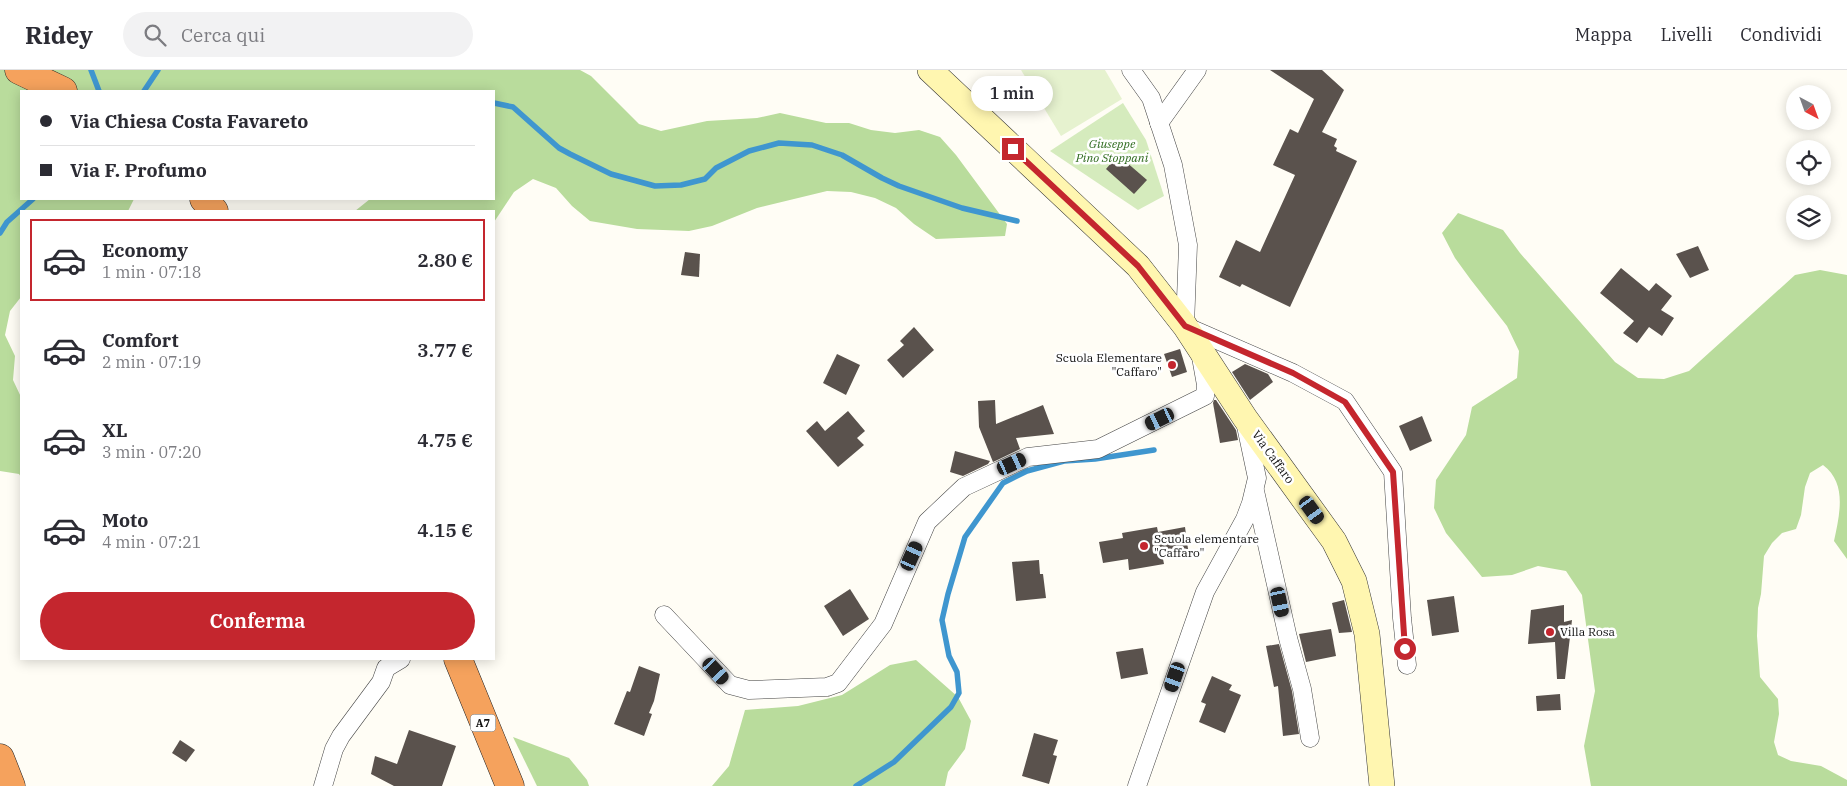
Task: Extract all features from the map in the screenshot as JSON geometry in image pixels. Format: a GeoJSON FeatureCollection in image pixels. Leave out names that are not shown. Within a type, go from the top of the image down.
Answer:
{"type":"FeatureCollection","features":[{"type":"Feature","properties":{"kind":"highway"},"geometry":{"type":"LineString","coordinates":[[19,70],[61,90]]}},
{"type":"Feature","properties":{"kind":"highway"},"geometry":{"type":"LineString","coordinates":[[205,200],[213,210]]}},
{"type":"Feature","properties":{"kind":"highway","name":"A7"},"geometry":{"type":"LineString","coordinates":[[458,660],[510,786]]}},
{"type":"Feature","properties":{"kind":"highway"},"geometry":{"type":"LineString","coordinates":[[0,758],[11,786]]}},
{"type":"Feature","properties":{"kind":"street","name":"Via Caffaro"},"geometry":{"type":"LineString","coordinates":[[930,70],[1138,266],[1180,318],[1245,418],[1334,541],[1354,581],[1367,634],[1382,786]]}},
{"type":"Feature","properties":{"kind":"street"},"geometry":{"type":"LineString","coordinates":[[1131,70],[1151,98],[1174,165],[1188,245],[1180,318],[1293,373],[1345,402],[1393,472],[1406,664]]}},
{"type":"Feature","properties":{"kind":"street"},"geometry":{"type":"LineString","coordinates":[[1160,123],[1197,70]]}},
{"type":"Feature","properties":{"kind":"street"},"geometry":{"type":"LineString","coordinates":[[664,615],[730,685],[749,690],[827,687],[838,683],[883,624],[927,522],[964,487],[1028,457],[1098,449],[1205,396],[1206,385],[1198,346]]}},
{"type":"Feature","properties":{"kind":"street"},"geometry":{"type":"LineString","coordinates":[[1137,786],[1205,592],[1245,519],[1255,488],[1257,478],[1245,418]]}},
{"type":"Feature","properties":{"kind":"street"},"geometry":{"type":"LineString","coordinates":[[1255,488],[1288,638],[1302,689],[1310,738]]}},
{"type":"Feature","properties":{"kind":"street"},"geometry":{"type":"LineString","coordinates":[[323,786],[334,749],[341,736],[381,682],[386,668],[398,660]]}},
{"type":"Feature","properties":{"kind":"green space"},"geometry":{"type":"Polygon","coordinates":[[[0,70],[580,70],[591,76],[639,124],[661,131],[707,121],[757,118],[780,113],[826,123],[849,123],[871,130],[895,133],[919,130],[940,137],[956,155],[1007,224],[1005,236],[936,239],[914,224],[896,208],[875,198],[851,192],[827,191],[757,208],[712,226],[689,231],[637,229],[590,221],[572,206],[556,188],[533,179],[514,192],[495,220],[495,210],[356,210],[369,200],[495,200],[495,90],[20,90],[20,200],[134,200],[128,210],[20,210],[20,298],[10,311],[5,335],[15,356],[13,380],[20,395],[20,476],[0,471],[0,70]]]}},
{"type":"Feature","properties":{"kind":"green space"},"geometry":{"type":"Polygon","coordinates":[[[1021,70],[1105,70],[1122,99],[1061,136],[1021,70]]]}},
{"type":"Feature","properties":{"kind":"green space","name":"Giuseppe Pino Stoppani"},"geometry":{"type":"Polygon","coordinates":[[[1123,103],[1146,140],[1164,196],[1138,210],[1050,151],[1123,103]]]}},
{"type":"Feature","properties":{"kind":"green space"},"geometry":{"type":"Polygon","coordinates":[[[1458,213],[1503,230],[1520,253],[1615,362],[1638,378],[1664,379],[1689,371],[1795,275],[1820,270],[1847,275],[1847,559],[1834,541],[1838,520],[1839,490],[1831,472],[1823,465],[1810,473],[1796,529],[1782,533],[1772,543],[1764,556],[1757,636],[1760,677],[1778,699],[1779,714],[1774,742],[1778,755],[1791,761],[1821,766],[1847,780],[1847,786],[1591,786],[1584,746],[1595,691],[1582,595],[1566,571],[1538,566],[1512,575],[1482,577],[1446,533],[1434,508],[1436,480],[1466,435],[1472,407],[1517,378],[1519,351],[1507,326],[1455,258],[1442,233],[1458,213]]]}},
{"type":"Feature","properties":{"kind":"green space"},"geometry":{"type":"Polygon","coordinates":[[[916,660],[958,697],[971,721],[965,749],[948,772],[945,786],[712,786],[729,766],[745,710],[798,706],[842,695],[890,665],[916,660]]]}},
{"type":"Feature","properties":{"kind":"green space"},"geometry":{"type":"Polygon","coordinates":[[[513,737],[569,758],[587,780],[589,786],[537,786],[513,737]]]}},
{"type":"Feature","properties":{"kind":"building"},"geometry":{"type":"Polygon","coordinates":[[[1270,70],[1322,70],[1344,90],[1322,132],[1337,139],[1334,146],[1337,148],[1336,151],[1357,161],[1290,307],[1242,284],[1240,287],[1219,277],[1236,240],[1260,252],[1295,175],[1273,165],[1290,129],[1298,133],[1314,99],[1270,70]]]}},
{"type":"Feature","properties":{"kind":"building"},"geometry":{"type":"Polygon","coordinates":[[[1118,155],[1147,180],[1134,194],[1106,169],[1118,155]]]}},
{"type":"Feature","properties":{"kind":"building"},"geometry":{"type":"Polygon","coordinates":[[[1698,246],[1709,270],[1690,278],[1676,254],[1698,246]]]}},
{"type":"Feature","properties":{"kind":"building"},"geometry":{"type":"Polygon","coordinates":[[[685,252],[700,254],[699,277],[681,275],[685,252]]]}},
{"type":"Feature","properties":{"kind":"building"},"geometry":{"type":"Polygon","coordinates":[[[1621,268],[1649,291],[1656,283],[1672,296],[1661,310],[1674,318],[1662,336],[1649,327],[1637,343],[1623,333],[1634,321],[1600,293],[1621,268]]]}},
{"type":"Feature","properties":{"kind":"building"},"geometry":{"type":"Polygon","coordinates":[[[914,327],[934,350],[903,378],[887,360],[904,345],[900,341],[914,327]]]}},
{"type":"Feature","properties":{"kind":"building"},"geometry":{"type":"Polygon","coordinates":[[[1180,349],[1187,372],[1172,377],[1164,354],[1180,349]]]}},
{"type":"Feature","properties":{"kind":"building"},"geometry":{"type":"Polygon","coordinates":[[[837,354],[860,365],[846,395],[823,383],[837,354]]]}},
{"type":"Feature","properties":{"kind":"building"},"geometry":{"type":"Polygon","coordinates":[[[1245,364],[1268,374],[1273,382],[1250,400],[1232,372],[1245,364]]]}},
{"type":"Feature","properties":{"kind":"building"},"geometry":{"type":"Polygon","coordinates":[[[995,400],[996,424],[1043,405],[1054,434],[1016,438],[1020,449],[993,462],[979,427],[978,401],[995,400]]]}},
{"type":"Feature","properties":{"kind":"building"},"geometry":{"type":"Polygon","coordinates":[[[1214,400],[1216,400],[1236,430],[1238,440],[1220,443],[1214,400]]]}},
{"type":"Feature","properties":{"kind":"building"},"geometry":{"type":"Polygon","coordinates":[[[848,411],[865,431],[857,438],[864,445],[838,467],[806,431],[817,421],[825,431],[848,411]]]}},
{"type":"Feature","properties":{"kind":"building"},"geometry":{"type":"Polygon","coordinates":[[[1422,416],[1432,441],[1410,451],[1399,426],[1422,416]]]}},
{"type":"Feature","properties":{"kind":"building"},"geometry":{"type":"Polygon","coordinates":[[[955,451],[990,461],[988,464],[963,476],[950,472],[955,451]]]}},
{"type":"Feature","properties":{"kind":"building","name":"Scuola elementare \"Caffaro\""},"geometry":{"type":"Polygon","coordinates":[[[1157,527],[1158,532],[1185,527],[1188,549],[1162,554],[1164,564],[1129,570],[1128,559],[1103,563],[1099,542],[1123,538],[1122,533],[1157,527]]]}},
{"type":"Feature","properties":{"kind":"building"},"geometry":{"type":"Polygon","coordinates":[[[1039,560],[1040,574],[1043,574],[1046,598],[1016,601],[1012,562],[1039,560]]]}},
{"type":"Feature","properties":{"kind":"building"},"geometry":{"type":"Polygon","coordinates":[[[850,589],[869,619],[843,636],[824,606],[850,589]]]}},
{"type":"Feature","properties":{"kind":"building"},"geometry":{"type":"Polygon","coordinates":[[[1454,596],[1459,632],[1432,636],[1427,600],[1454,596]]]}},
{"type":"Feature","properties":{"kind":"building"},"geometry":{"type":"Polygon","coordinates":[[[1344,600],[1352,632],[1339,633],[1332,603],[1344,600]]]}},
{"type":"Feature","properties":{"kind":"building","name":"Villa Rosa"},"geometry":{"type":"Polygon","coordinates":[[[1564,605],[1564,622],[1572,620],[1565,679],[1557,679],[1555,642],[1528,644],[1531,610],[1564,605]]]}},
{"type":"Feature","properties":{"kind":"building"},"geometry":{"type":"Polygon","coordinates":[[[1331,629],[1336,656],[1306,662],[1299,634],[1331,629]]]}},
{"type":"Feature","properties":{"kind":"building"},"geometry":{"type":"Polygon","coordinates":[[[1279,644],[1292,691],[1299,734],[1283,736],[1278,686],[1274,687],[1266,646],[1279,644]]]}},
{"type":"Feature","properties":{"kind":"building"},"geometry":{"type":"Polygon","coordinates":[[[1143,648],[1148,674],[1121,679],[1116,652],[1143,648]]]}},
{"type":"Feature","properties":{"kind":"building"},"geometry":{"type":"Polygon","coordinates":[[[639,666],[660,674],[654,701],[649,713],[652,714],[644,736],[614,724],[627,691],[630,692],[639,666]]]}},
{"type":"Feature","properties":{"kind":"building"},"geometry":{"type":"Polygon","coordinates":[[[1212,676],[1232,685],[1229,690],[1241,695],[1225,733],[1199,722],[1206,704],[1201,702],[1212,676]]]}},
{"type":"Feature","properties":{"kind":"building"},"geometry":{"type":"Polygon","coordinates":[[[1560,694],[1561,710],[1537,711],[1536,696],[1560,694]]]}},
{"type":"Feature","properties":{"kind":"building"},"geometry":{"type":"Polygon","coordinates":[[[409,730],[456,746],[442,786],[394,786],[371,774],[375,756],[397,764],[409,730]]]}},
{"type":"Feature","properties":{"kind":"building"},"geometry":{"type":"Polygon","coordinates":[[[1034,733],[1058,740],[1053,755],[1057,756],[1049,784],[1022,776],[1034,733]]]}},
{"type":"Feature","properties":{"kind":"building"},"geometry":{"type":"Polygon","coordinates":[[[180,740],[195,750],[186,762],[172,753],[180,740]]]}},
{"type":"Feature","properties":{"kind":"waterway"},"geometry":{"type":"LineString","coordinates":[[91,70],[99,90]]}},
{"type":"Feature","properties":{"kind":"waterway"},"geometry":{"type":"LineString","coordinates":[[145,90],[158,70]]}},
{"type":"Feature","properties":{"kind":"waterway"},"geometry":{"type":"LineString","coordinates":[[495,103],[513,107],[559,148],[570,154],[611,174],[655,186],[681,185],[705,179],[716,168],[749,151],[779,143],[812,145],[842,155],[899,186],[962,208],[1017,221]]}},
{"type":"Feature","properties":{"kind":"waterway"},"geometry":{"type":"LineString","coordinates":[[21,210],[32,200]]}},
{"type":"Feature","properties":{"kind":"waterway"},"geometry":{"type":"LineString","coordinates":[[0,233],[7,222],[20,210]]}},
{"type":"Feature","properties":{"kind":"waterway"},"geometry":{"type":"LineString","coordinates":[[856,786],[894,762],[951,707],[959,693],[957,672],[949,656],[942,620],[965,537],[1003,483],[1027,471],[1064,461],[1095,459],[1154,450]]}},
{"type":"Feature","properties":{"kind":"place","name":"Scuola Elementare \"Caffaro\""},"geometry":{"type":"Point","coordinates":[1172,365]}},
{"type":"Feature","properties":{"kind":"place","name":"Scuola elementare \"Caffaro\""},"geometry":{"type":"Point","coordinates":[1144,546]}},
{"type":"Feature","properties":{"kind":"place","name":"Villa Rosa"},"geometry":{"type":"Point","coordinates":[1550,632]}},
{"type":"Feature","properties":{"kind":"route"},"geometry":{"type":"LineString","coordinates":[[1013,149],[1138,266],[1185,326],[1293,373],[1345,402],[1393,472],[1405,649]]}}]}
